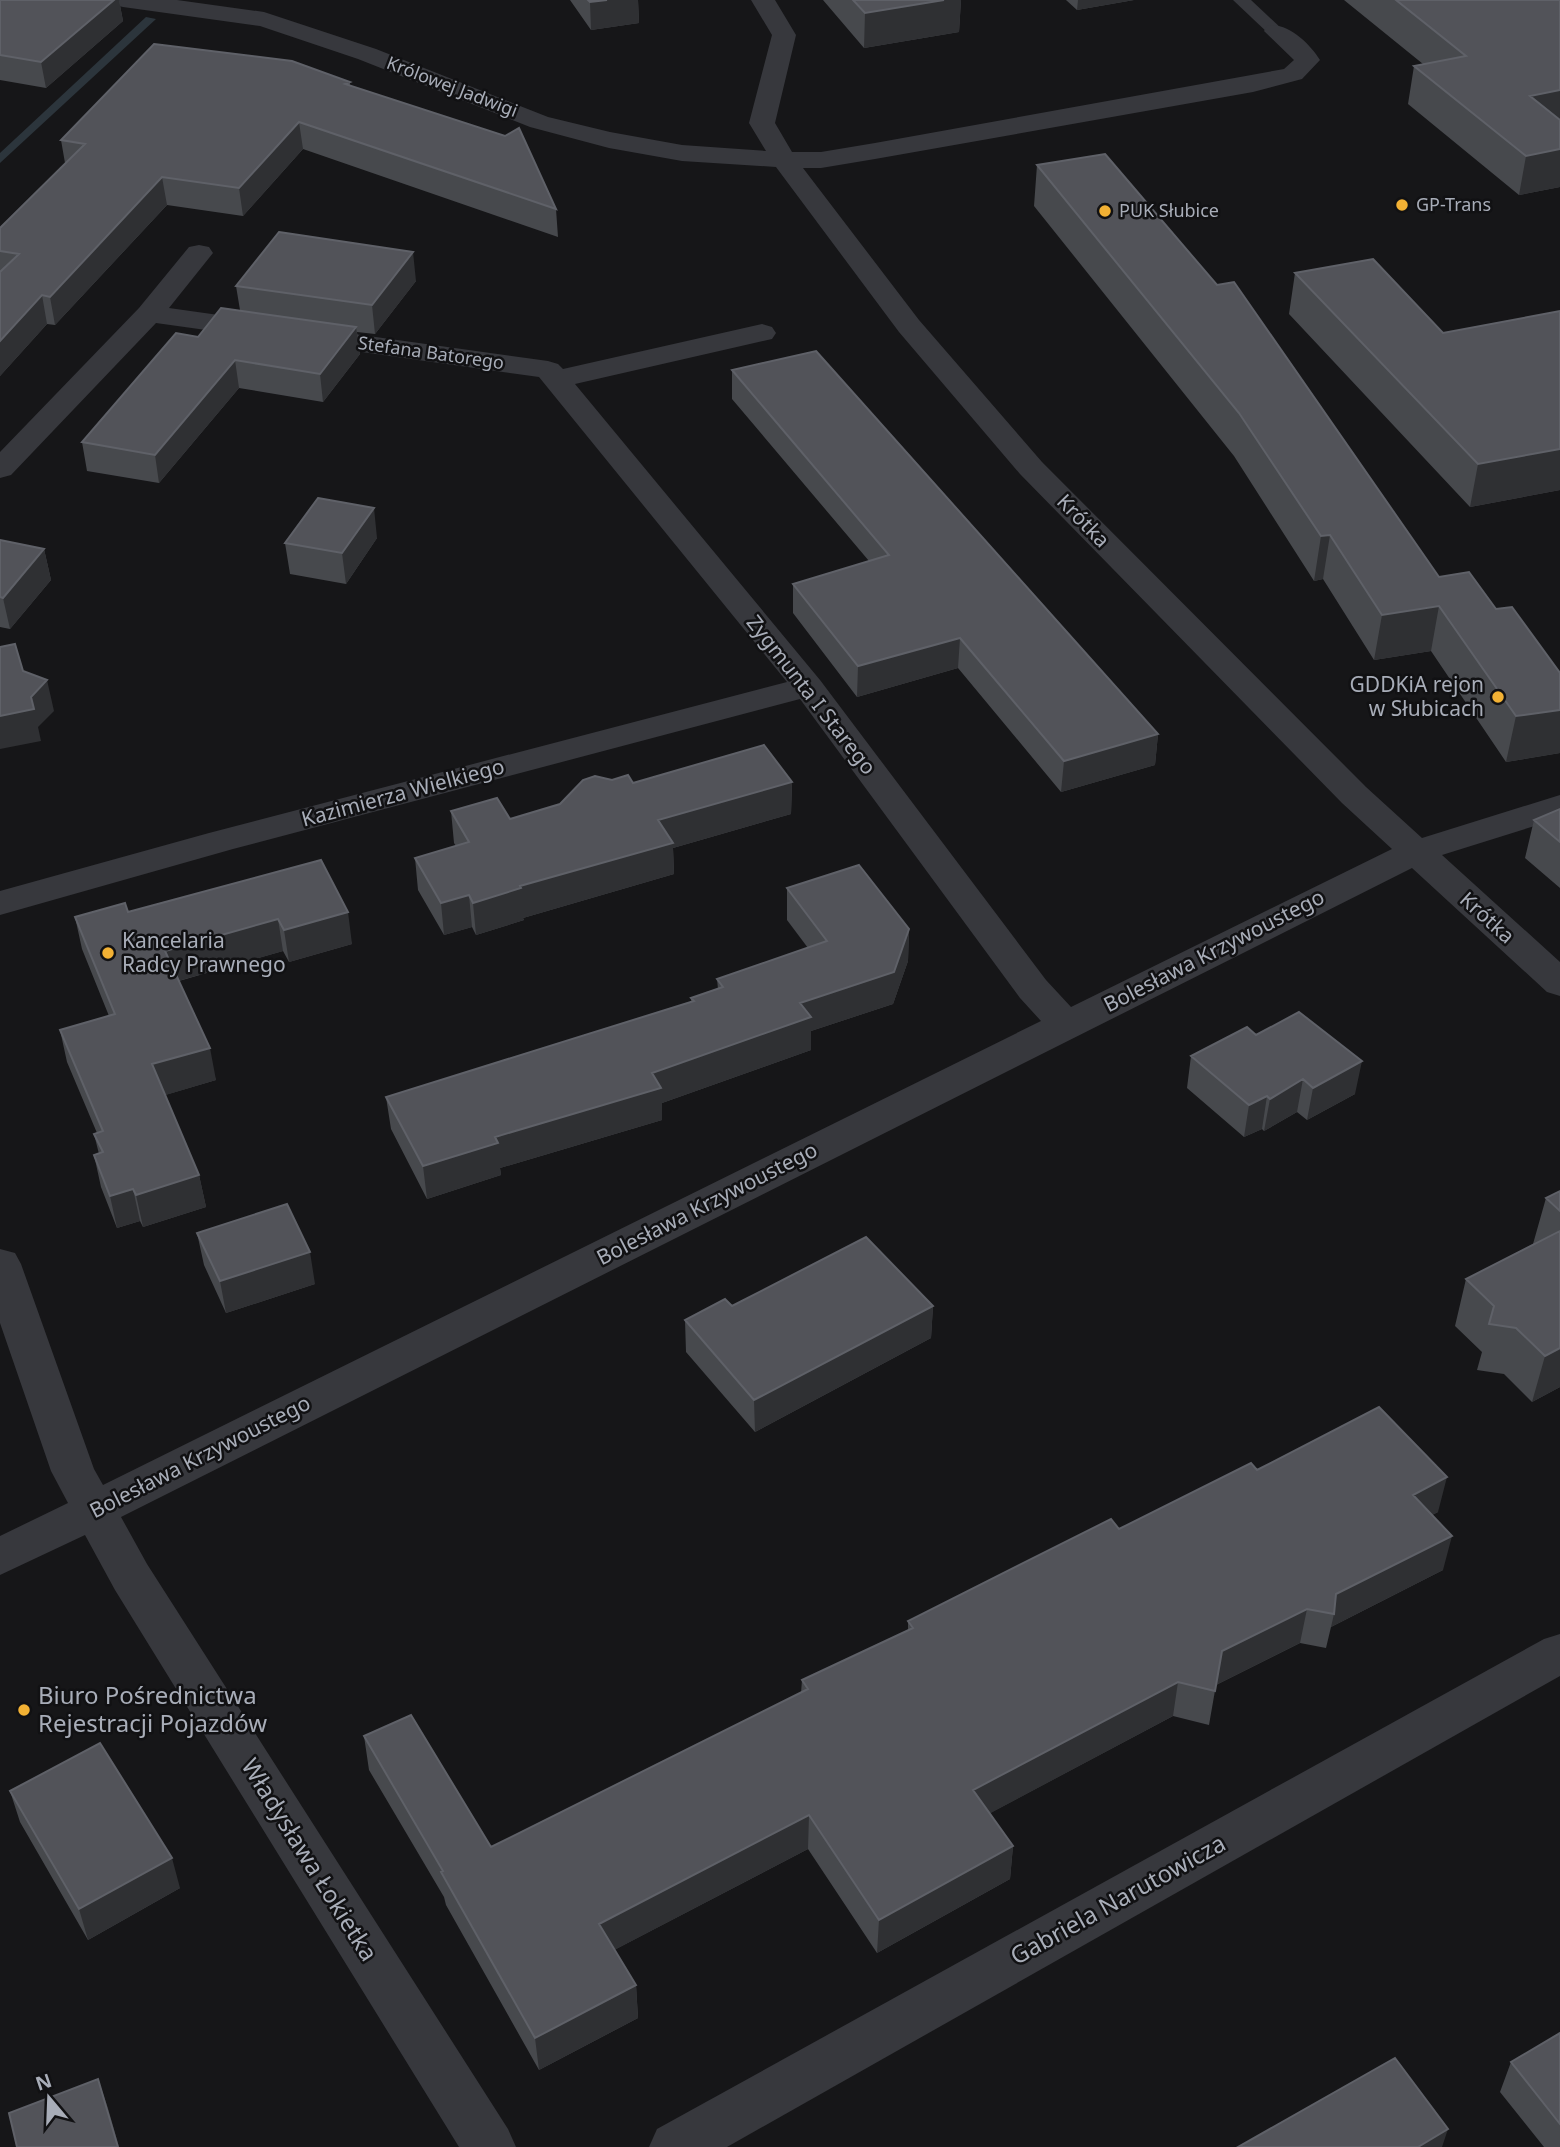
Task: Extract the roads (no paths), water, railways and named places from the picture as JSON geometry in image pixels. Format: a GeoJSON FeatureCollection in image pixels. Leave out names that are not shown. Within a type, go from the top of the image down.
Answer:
{"type":"FeatureCollection","features":[{"type":"Feature","properties":{"kind":"street","name":"Królowej Jadwigi"},"geometry":{"type":"LineString","coordinates":[[123,0],[264,19],[367,54],[539,122],[609,140],[682,153],[784,160]]}},
{"type":"Feature","properties":{"kind":"street","name":"Krótka"},"geometry":{"type":"LineString","coordinates":[[763,0],[784,34],[762,123],[784,160],[909,326],[1031,468],[1193,635],[1415,852],[1560,983]]}},
{"type":"Feature","properties":{"kind":"street"},"geometry":{"type":"LineString","coordinates":[[784,160],[821,160],[875,151],[1253,84],[1293,74],[1308,60],[1276,31]]}},
{"type":"Feature","properties":{"kind":"street"},"geometry":{"type":"LineString","coordinates":[[0,469],[149,314],[199,253]]}},
{"type":"Feature","properties":{"kind":"street","name":"Stefana Batorego"},"geometry":{"type":"LineString","coordinates":[[149,314],[551,375],[762,333]]}},
{"type":"Feature","properties":{"kind":"street","name":"Zygmunta I Starego"},"geometry":{"type":"LineString","coordinates":[[551,375],[808,687],[1034,989],[1066,1025]]}},
{"type":"Feature","properties":{"kind":"street","name":"Kazimierza Wielkiego"},"geometry":{"type":"LineString","coordinates":[[0,904],[222,841],[808,687]]}},
{"type":"Feature","properties":{"kind":"street"},"geometry":{"type":"LineString","coordinates":[[1415,852],[1560,806]]}},
{"type":"Feature","properties":{"kind":"street","name":"Bolesława Krzywoustego"},"geometry":{"type":"LineString","coordinates":[[0,1558],[1415,852]]}},
{"type":"Feature","properties":{"kind":"street","name":"Władysława Łokietka"},"geometry":{"type":"LineString","coordinates":[[0,1264],[73,1471],[93,1511],[131,1577],[489,2147]]}},
{"type":"Feature","properties":{"kind":"street","name":"Gabriela Narutowicza"},"geometry":{"type":"LineString","coordinates":[[676,2147],[1560,1653]]}},
{"type":"Feature","properties":{"kind":"lane"},"geometry":{"type":"LineString","coordinates":[[1241,0],[1276,31]]}},
{"type":"Feature","properties":{"kind":"waterway"},"geometry":{"type":"LineString","coordinates":[[0,159],[150,19]]}},
{"type":"Feature","properties":{"kind":"place","name":"GP-Trans"},"geometry":{"type":"Point","coordinates":[1402,205]}},
{"type":"Feature","properties":{"kind":"place","name":"PUK Słubice"},"geometry":{"type":"Point","coordinates":[1105,211]}},
{"type":"Feature","properties":{"kind":"place","name":"GDDKiA rejon w Słubicach"},"geometry":{"type":"Point","coordinates":[1498,697]}},
{"type":"Feature","properties":{"kind":"place","name":"Kancelaria Radcy Prawnego"},"geometry":{"type":"Point","coordinates":[108,953]}},
{"type":"Feature","properties":{"kind":"place","name":"Biuro Pośrednictwa Rejestracji Pojazdów"},"geometry":{"type":"Point","coordinates":[24,1710]}}]}
